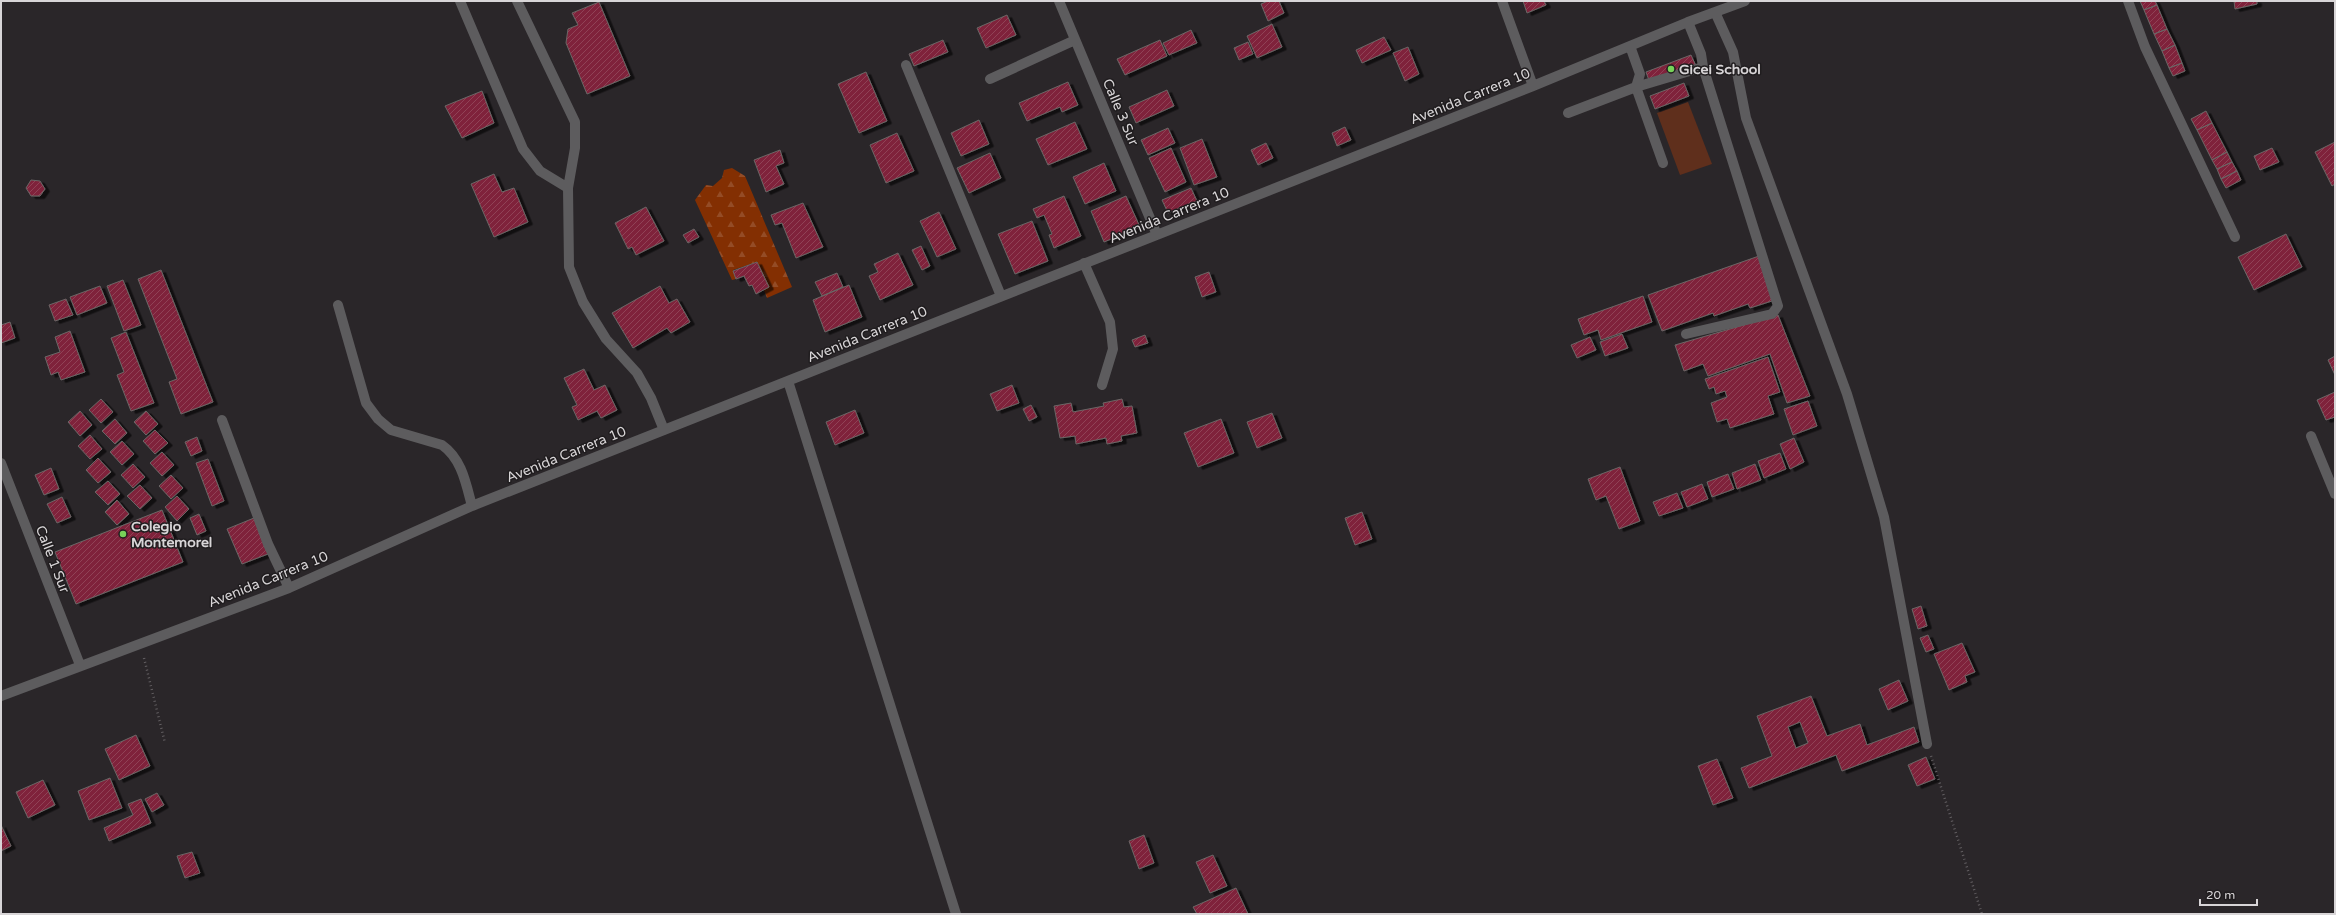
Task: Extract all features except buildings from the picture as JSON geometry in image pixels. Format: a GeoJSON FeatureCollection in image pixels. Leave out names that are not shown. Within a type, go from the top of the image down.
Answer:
{"type":"FeatureCollection","features":[{"type":"Feature","properties":{"kind":"street"},"geometry":{"type":"LineString","coordinates":[[460,1],[524,149],[540,171],[568,188]]}},
{"type":"Feature","properties":{"kind":"street"},"geometry":{"type":"LineString","coordinates":[[517,1],[575,122],[575,148],[568,188],[569,267],[583,302],[606,339],[637,373],[664,430]]}},
{"type":"Feature","properties":{"kind":"street","name":"Calle 3 Sur"},"geometry":{"type":"LineString","coordinates":[[1059,1],[1157,235]]}},
{"type":"Feature","properties":{"kind":"street"},"geometry":{"type":"LineString","coordinates":[[1502,1],[1533,86]]}},
{"type":"Feature","properties":{"kind":"street","name":"Avenida Carrera 10"},"geometry":{"type":"LineString","coordinates":[[1,696],[80,665],[289,588],[472,506],[1533,86],[1688,22],[1745,1]]}},
{"type":"Feature","properties":{"kind":"street"},"geometry":{"type":"LineString","coordinates":[[2128,1],[2145,47],[2235,236]]}},
{"type":"Feature","properties":{"kind":"street"},"geometry":{"type":"LineString","coordinates":[[1715,12],[1734,52],[1746,118],[1847,394],[1884,517],[1927,744]]}},
{"type":"Feature","properties":{"kind":"street"},"geometry":{"type":"LineString","coordinates":[[1686,334],[1772,314],[1778,306],[1703,67],[1701,54],[1688,22]]}},
{"type":"Feature","properties":{"kind":"street"},"geometry":{"type":"LineString","coordinates":[[990,79],[1076,40]]}},
{"type":"Feature","properties":{"kind":"street"},"geometry":{"type":"LineString","coordinates":[[1630,46],[1640,74],[1636,87],[1663,162]]}},
{"type":"Feature","properties":{"kind":"street"},"geometry":{"type":"LineString","coordinates":[[906,65],[1001,296]]}},
{"type":"Feature","properties":{"kind":"street"},"geometry":{"type":"LineString","coordinates":[[1568,113],[1636,87],[1703,67]]}},
{"type":"Feature","properties":{"kind":"street"},"geometry":{"type":"LineString","coordinates":[[1084,263],[1110,322],[1113,349],[1102,385]]}},
{"type":"Feature","properties":{"kind":"street"},"geometry":{"type":"LineString","coordinates":[[338,305],[366,402],[378,419],[391,430],[442,445],[449,450],[462,470],[472,506]]}},
{"type":"Feature","properties":{"kind":"street"},"geometry":{"type":"LineString","coordinates":[[788,381],[956,914]]}},
{"type":"Feature","properties":{"kind":"street"},"geometry":{"type":"LineString","coordinates":[[222,420],[268,544],[289,588]]}},
{"type":"Feature","properties":{"kind":"street"},"geometry":{"type":"LineString","coordinates":[[2310,436],[2335,494]]}},
{"type":"Feature","properties":{"kind":"street","name":"Calle 1 Sur"},"geometry":{"type":"LineString","coordinates":[[1,463],[4,478],[80,665]]}},
{"type":"Feature","properties":{"kind":"path"},"geometry":{"type":"LineString","coordinates":[[140,644],[165,743]]}},
{"type":"Feature","properties":{"kind":"path"},"geometry":{"type":"LineString","coordinates":[[1927,744],[1982,914]]}},
{"type":"Feature","properties":{"kind":"green space"},"geometry":{"type":"Polygon","coordinates":[[[732,168],[745,176],[792,287],[767,298],[764,290],[769,287],[757,262],[733,270],[736,279],[732,280],[695,200],[706,185],[713,186],[722,178],[724,170],[732,168]]]}},
{"type":"Feature","properties":{"kind":"shaded area"},"geometry":{"type":"Polygon","coordinates":[[[1688,102],[1712,164],[1680,175],[1657,113],[1688,102]]]}},
{"type":"Feature","properties":{"kind":"place","name":"Gicei School"},"geometry":{"type":"Point","coordinates":[1671,69]}},
{"type":"Feature","properties":{"kind":"place","name":"Colegio Montemorel"},"geometry":{"type":"Point","coordinates":[123,534]}}]}
